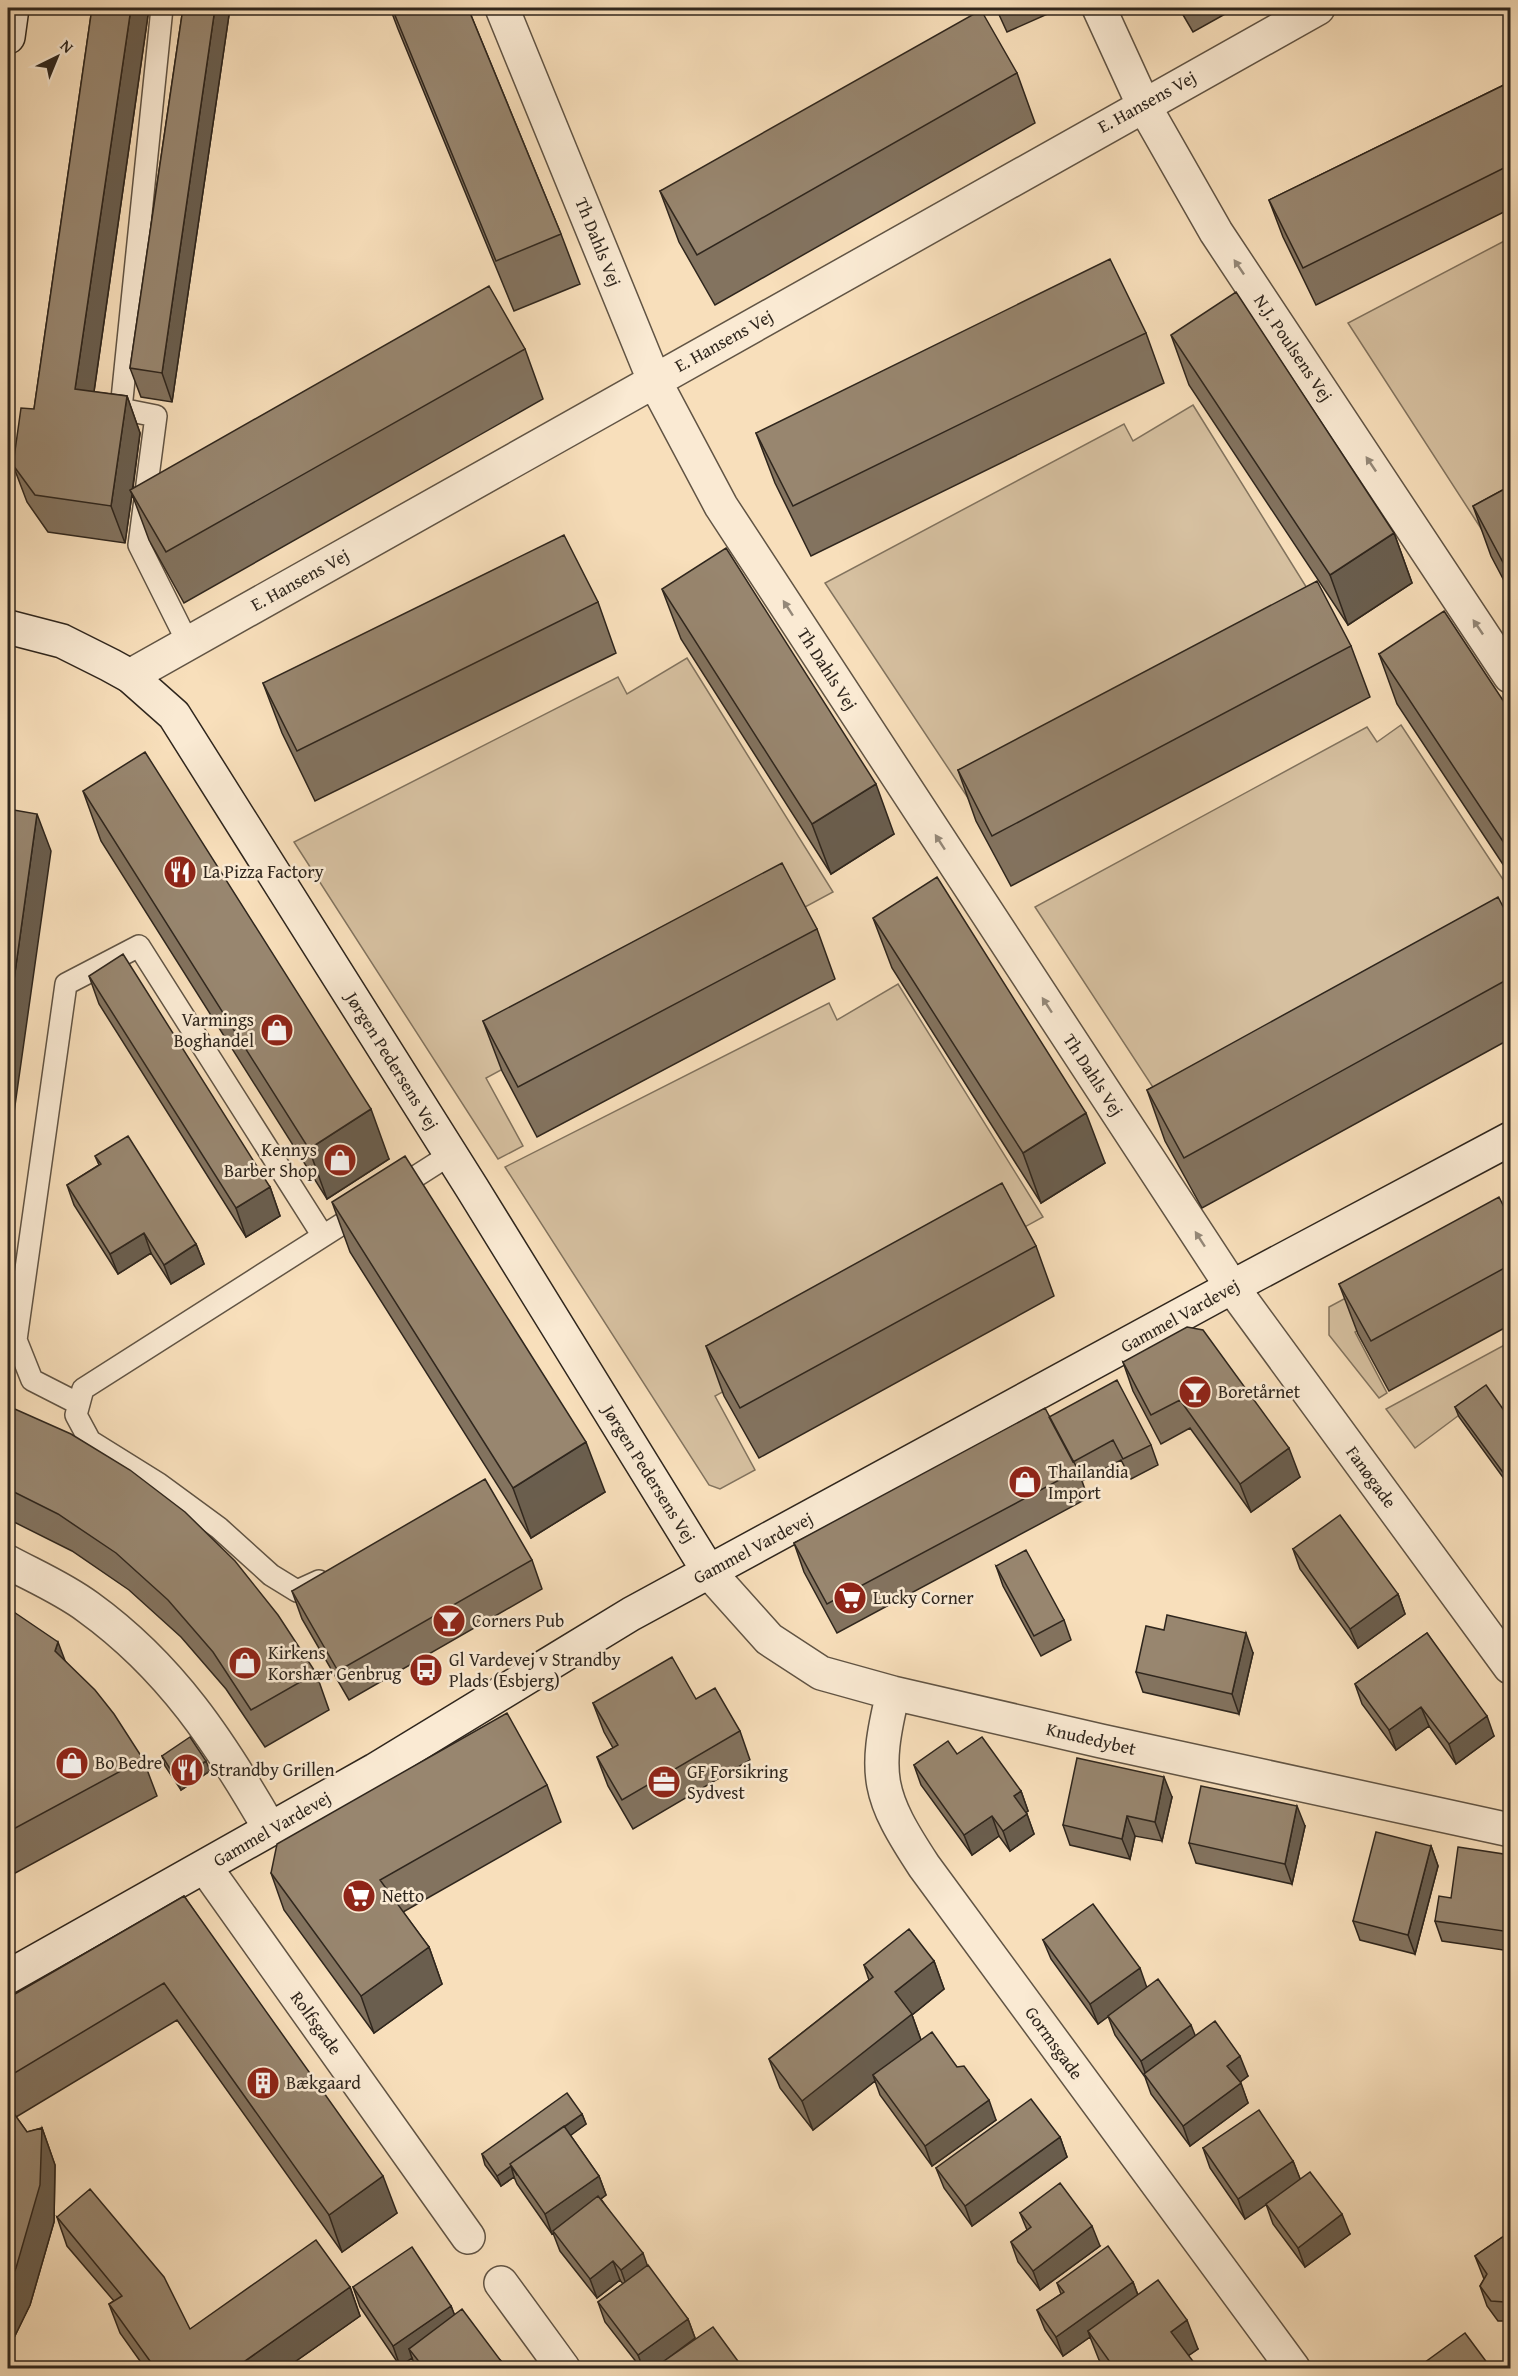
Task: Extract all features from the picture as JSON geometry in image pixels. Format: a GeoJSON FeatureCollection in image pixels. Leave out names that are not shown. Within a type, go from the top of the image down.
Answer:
{"type":"FeatureCollection","features":[{"type":"Feature","properties":{"kind":"street"},"geometry":{"type":"LineString","coordinates":[[8,38],[12,8]]}},
{"type":"Feature","properties":{"kind":"street","name":"Th Dahls Vej"},"geometry":{"type":"LineString","coordinates":[[502,8],[654,380],[721,506],[1232,1287]]}},
{"type":"Feature","properties":{"kind":"street","name":"N.J. Poulsens Vej"},"geometry":{"type":"LineString","coordinates":[[1099,8],[1143,104],[1216,232],[1510,676]]}},
{"type":"Feature","properties":{"kind":"street","name":"E. Hansens Vej"},"geometry":{"type":"LineString","coordinates":[[130,676],[1143,104],[1318,8]]}},
{"type":"Feature","properties":{"kind":"street","name":"Jørgen Pedersens Vej"},"geometry":{"type":"LineString","coordinates":[[8,627],[62,641],[130,676],[174,715],[451,1154],[709,1572]]}},
{"type":"Feature","properties":{"kind":"street","name":"Gammel Vardevej"},"geometry":{"type":"LineString","coordinates":[[8,1977],[375,1770],[631,1614],[1232,1287],[1510,1139]]}},
{"type":"Feature","properties":{"kind":"street","name":"Fanøgade"},"geometry":{"type":"LineString","coordinates":[[1232,1287],[1510,1667]]}},
{"type":"Feature","properties":{"kind":"street"},"geometry":{"type":"LineString","coordinates":[[8,1562],[87,1606],[146,1654],[178,1689],[211,1733],[270,1829]]}},
{"type":"Feature","properties":{"kind":"street","name":"Knudedybet"},"geometry":{"type":"LineString","coordinates":[[709,1572],[760,1630],[788,1653],[821,1673],[893,1693],[1101,1741],[1510,1830]]}},
{"type":"Feature","properties":{"kind":"street","name":"Gormsgade"},"geometry":{"type":"LineString","coordinates":[[893,1693],[885,1727],[880,1773],[886,1800],[899,1828],[931,1876],[1293,2368]]}},
{"type":"Feature","properties":{"kind":"street","name":"Rolfsgade"},"geometry":{"type":"LineString","coordinates":[[205,1867],[468,2237]]}},
{"type":"Feature","properties":{"kind":"street"},"geometry":{"type":"LineString","coordinates":[[501,2283],[563,2368]]}},
{"type":"Feature","properties":{"kind":"lane"},"geometry":{"type":"LineString","coordinates":[[162,8],[121,409],[156,416],[139,546],[188,643]]}},
{"type":"Feature","properties":{"kind":"lane"},"geometry":{"type":"LineString","coordinates":[[79,1404],[32,1380],[16,1340],[66,984],[139,946],[323,1236]]}},
{"type":"Feature","properties":{"kind":"lane"},"geometry":{"type":"LineString","coordinates":[[332,1574],[297,1591],[271,1575],[219,1528],[159,1484],[90,1441],[76,1415],[83,1389],[451,1154]]}},
{"type":"Feature","properties":{"kind":"shaded area"},"geometry":{"type":"Polygon","coordinates":[[[1510,238],[1510,538],[1493,547],[1348,323],[1510,238]]]}},
{"type":"Feature","properties":{"kind":"shaded area"},"geometry":{"type":"Polygon","coordinates":[[[1193,405],[1328,622],[978,813],[825,583],[1124,424],[1133,441],[1193,405]]]}},
{"type":"Feature","properties":{"kind":"shaded area"},"geometry":{"type":"Polygon","coordinates":[[[687,658],[833,892],[486,1078],[523,1146],[498,1159],[294,842],[618,677],[627,694],[687,658]]]}},
{"type":"Feature","properties":{"kind":"shaded area"},"geometry":{"type":"Polygon","coordinates":[[[1401,725],[1510,890],[1510,943],[1179,1127],[1035,907],[1367,727],[1377,742],[1401,725]]]}},
{"type":"Feature","properties":{"kind":"shaded area"},"geometry":{"type":"Polygon","coordinates":[[[898,984],[1043,1217],[715,1396],[755,1470],[720,1489],[709,1485],[505,1167],[829,1003],[837,1020],[898,984]]]}},
{"type":"Feature","properties":{"kind":"shaded area"},"geometry":{"type":"Polygon","coordinates":[[[1510,1210],[1510,1247],[1355,1332],[1387,1393],[1379,1398],[1329,1335],[1329,1307],[1510,1210]]]}},
{"type":"Feature","properties":{"kind":"shaded area"},"geometry":{"type":"Polygon","coordinates":[[[1510,1342],[1510,1420],[1490,1392],[1415,1448],[1386,1409],[1510,1342]]]}},
{"type":"Feature","properties":{"kind":"building"},"geometry":{"type":"Polygon","coordinates":[[[92,8],[131,8],[75,389],[127,396],[111,506],[35,495],[13,465],[21,408],[34,409],[92,8]]]}},
{"type":"Feature","properties":{"kind":"building"},"geometry":{"type":"Polygon","coordinates":[[[183,8],[215,8],[162,373],[130,368],[183,8]]]}},
{"type":"Feature","properties":{"kind":"building"},"geometry":{"type":"Polygon","coordinates":[[[392,8],[468,8],[561,234],[496,261],[392,8]]]}},
{"type":"Feature","properties":{"kind":"building"},"geometry":{"type":"Polygon","coordinates":[[[981,10],[1017,73],[697,255],[660,191],[981,10]]]}},
{"type":"Feature","properties":{"kind":"building"},"geometry":{"type":"Polygon","coordinates":[[[1510,82],[1510,165],[1303,268],[1269,200],[1510,82]]]}},
{"type":"Feature","properties":{"kind":"building"},"geometry":{"type":"Polygon","coordinates":[[[1110,259],[1146,333],[793,506],[756,433],[1110,259]]]}},
{"type":"Feature","properties":{"kind":"building"},"geometry":{"type":"Polygon","coordinates":[[[489,286],[525,349],[166,552],[130,490],[489,286]]]}},
{"type":"Feature","properties":{"kind":"building"},"geometry":{"type":"Polygon","coordinates":[[[1236,292],[1394,533],[1330,575],[1171,335],[1236,292]]]}},
{"type":"Feature","properties":{"kind":"building"},"geometry":{"type":"Polygon","coordinates":[[[1510,486],[1510,566],[1506,568],[1473,506],[1510,486]]]}},
{"type":"Feature","properties":{"kind":"building"},"geometry":{"type":"Polygon","coordinates":[[[564,535],[598,602],[297,751],[263,683],[564,535]]]}},
{"type":"Feature","properties":{"kind":"building"},"geometry":{"type":"Polygon","coordinates":[[[726,548],[876,784],[812,824],[662,589],[726,548]]]}},
{"type":"Feature","properties":{"kind":"building"},"geometry":{"type":"Polygon","coordinates":[[[1317,581],[1351,646],[992,836],[958,770],[1317,581]]]}},
{"type":"Feature","properties":{"kind":"building"},"geometry":{"type":"Polygon","coordinates":[[[1444,611],[1510,711],[1510,852],[1379,654],[1444,611]]]}},
{"type":"Feature","properties":{"kind":"building"},"geometry":{"type":"Polygon","coordinates":[[[145,752],[371,1109],[309,1149],[83,791],[145,752]]]}},
{"type":"Feature","properties":{"kind":"building"},"geometry":{"type":"Polygon","coordinates":[[[8,809],[37,814],[8,1023],[8,809]]]}},
{"type":"Feature","properties":{"kind":"building"},"geometry":{"type":"Polygon","coordinates":[[[782,863],[817,929],[518,1087],[483,1021],[782,863]]]}},
{"type":"Feature","properties":{"kind":"building"},"geometry":{"type":"Polygon","coordinates":[[[937,877],[1086,1113],[1023,1153],[873,918],[937,877]]]}},
{"type":"Feature","properties":{"kind":"building"},"geometry":{"type":"Polygon","coordinates":[[[1498,897],[1510,920],[1510,978],[1184,1158],[1147,1090],[1498,897]]]}},
{"type":"Feature","properties":{"kind":"building"},"geometry":{"type":"Polygon","coordinates":[[[123,954],[270,1187],[236,1208],[89,976],[123,954]]]}},
{"type":"Feature","properties":{"kind":"building"},"geometry":{"type":"Polygon","coordinates":[[[128,1136],[196,1244],[164,1265],[144,1233],[110,1254],[67,1185],[101,1164],[95,1156],[128,1136]]]}},
{"type":"Feature","properties":{"kind":"building"},"geometry":{"type":"Polygon","coordinates":[[[405,1156],[586,1442],[513,1488],[332,1202],[405,1156]]]}},
{"type":"Feature","properties":{"kind":"building"},"geometry":{"type":"Polygon","coordinates":[[[1002,1183],[1036,1246],[740,1408],[706,1346],[1002,1183]]]}},
{"type":"Feature","properties":{"kind":"building"},"geometry":{"type":"Polygon","coordinates":[[[1499,1197],[1510,1219],[1510,1265],[1371,1341],[1339,1284],[1499,1197]]]}},
{"type":"Feature","properties":{"kind":"building"},"geometry":{"type":"Polygon","coordinates":[[[1187,1327],[1203,1330],[1289,1448],[1240,1484],[1180,1400],[1151,1415],[1123,1362],[1187,1327]]]}},
{"type":"Feature","properties":{"kind":"building"},"geometry":{"type":"Polygon","coordinates":[[[1117,1380],[1151,1445],[1123,1459],[1113,1440],[1073,1462],[1049,1417],[1117,1380]]]}},
{"type":"Feature","properties":{"kind":"building"},"geometry":{"type":"Polygon","coordinates":[[[1486,1385],[1510,1419],[1510,1482],[1455,1407],[1486,1385]]]}},
{"type":"Feature","properties":{"kind":"building"},"geometry":{"type":"Polygon","coordinates":[[[8,1406],[71,1434],[130,1470],[185,1512],[235,1561],[278,1615],[316,1673],[251,1710],[213,1652],[168,1600],[116,1553],[58,1514],[8,1489],[8,1406]]]}},
{"type":"Feature","properties":{"kind":"building"},"geometry":{"type":"Polygon","coordinates":[[[1045,1408],[1078,1470],[827,1604],[794,1543],[1045,1408]]]}},
{"type":"Feature","properties":{"kind":"building"},"geometry":{"type":"Polygon","coordinates":[[[485,1479],[532,1560],[338,1671],[292,1591],[485,1479]]]}},
{"type":"Feature","properties":{"kind":"building"},"geometry":{"type":"Polygon","coordinates":[[[1340,1515],[1398,1594],[1350,1629],[1293,1549],[1340,1515]]]}},
{"type":"Feature","properties":{"kind":"building"},"geometry":{"type":"Polygon","coordinates":[[[1026,1550],[1064,1620],[1034,1636],[996,1566],[1026,1550]]]}},
{"type":"Feature","properties":{"kind":"building","name":"Bo Bedre"},"geometry":{"type":"Polygon","coordinates":[[[8,1608],[58,1642],[55,1651],[95,1690],[114,1714],[143,1759],[8,1832],[8,1608]]]}},
{"type":"Feature","properties":{"kind":"building"},"geometry":{"type":"Polygon","coordinates":[[[1167,1615],[1246,1633],[1232,1694],[1136,1672],[1146,1626],[1164,1630],[1167,1615]]]}},
{"type":"Feature","properties":{"kind":"building"},"geometry":{"type":"Polygon","coordinates":[[[1427,1633],[1487,1716],[1449,1744],[1421,1707],[1389,1730],[1355,1684],[1427,1633]]]}},
{"type":"Feature","properties":{"kind":"building"},"geometry":{"type":"Polygon","coordinates":[[[672,1657],[696,1699],[715,1688],[740,1731],[622,1800],[597,1757],[618,1745],[593,1703],[672,1657]]]}},
{"type":"Feature","properties":{"kind":"building","name":"Netto"},"geometry":{"type":"Polygon","coordinates":[[[507,1713],[547,1785],[380,1880],[429,1947],[361,1996],[271,1873],[277,1844],[507,1713]]]}},
{"type":"Feature","properties":{"kind":"building"},"geometry":{"type":"Polygon","coordinates":[[[190,1737],[206,1761],[177,1780],[162,1756],[190,1737]]]}},
{"type":"Feature","properties":{"kind":"building"},"geometry":{"type":"Polygon","coordinates":[[[982,1737],[1021,1791],[1014,1796],[1027,1814],[1003,1831],[992,1816],[964,1835],[914,1765],[948,1741],[957,1754],[982,1737]]]}},
{"type":"Feature","properties":{"kind":"building"},"geometry":{"type":"Polygon","coordinates":[[[1077,1758],[1164,1777],[1155,1822],[1127,1816],[1122,1839],[1063,1825],[1077,1758]]]}},
{"type":"Feature","properties":{"kind":"building"},"geometry":{"type":"Polygon","coordinates":[[[1201,1786],[1297,1806],[1285,1864],[1189,1843],[1201,1786]]]}},
{"type":"Feature","properties":{"kind":"building"},"geometry":{"type":"Polygon","coordinates":[[[1376,1832],[1431,1846],[1408,1935],[1353,1921],[1376,1832]]]}},
{"type":"Feature","properties":{"kind":"building"},"geometry":{"type":"Polygon","coordinates":[[[1458,1847],[1510,1855],[1510,1932],[1435,1921],[1439,1896],[1451,1898],[1458,1847]]]}},
{"type":"Feature","properties":{"kind":"building","name":"Bækgaard"},"geometry":{"type":"Polygon","coordinates":[[[184,1896],[383,2176],[329,2215],[164,1983],[8,2077],[8,1998],[184,1896]]]}},
{"type":"Feature","properties":{"kind":"building"},"geometry":{"type":"Polygon","coordinates":[[[1093,1904],[1140,1968],[1090,2004],[1043,1940],[1093,1904]]]}},
{"type":"Feature","properties":{"kind":"building"},"geometry":{"type":"Polygon","coordinates":[[[909,1929],[934,1961],[895,1992],[912,2014],[802,2101],[769,2059],[873,1977],[864,1965],[909,1929]]]}},
{"type":"Feature","properties":{"kind":"building"},"geometry":{"type":"Polygon","coordinates":[[[1158,1979],[1191,2025],[1141,2061],[1108,2016],[1158,1979]]]}},
{"type":"Feature","properties":{"kind":"building"},"geometry":{"type":"Polygon","coordinates":[[[1215,2021],[1240,2056],[1227,2066],[1241,2083],[1183,2126],[1144,2074],[1215,2021]]]}},
{"type":"Feature","properties":{"kind":"building"},"geometry":{"type":"Polygon","coordinates":[[[932,2032],[957,2067],[964,2066],[989,2100],[925,2146],[873,2075],[932,2032]]]}},
{"type":"Feature","properties":{"kind":"building"},"geometry":{"type":"Polygon","coordinates":[[[567,2093],[582,2114],[510,2164],[511,2166],[497,2176],[482,2154],[567,2093]]]}},
{"type":"Feature","properties":{"kind":"building"},"geometry":{"type":"Polygon","coordinates":[[[1031,2099],[1060,2137],[965,2206],[936,2168],[1031,2099]]]}},
{"type":"Feature","properties":{"kind":"building"},"geometry":{"type":"Polygon","coordinates":[[[8,2105],[27,2132],[42,2128],[40,2185],[16,2268],[8,2286],[8,2105]]]}},
{"type":"Feature","properties":{"kind":"building"},"geometry":{"type":"Polygon","coordinates":[[[1259,2110],[1293,2161],[1238,2199],[1203,2148],[1259,2110]]]}},
{"type":"Feature","properties":{"kind":"building"},"geometry":{"type":"Polygon","coordinates":[[[564,2126],[599,2176],[545,2214],[510,2164],[564,2126]]]}},
{"type":"Feature","properties":{"kind":"building"},"geometry":{"type":"Polygon","coordinates":[[[1310,2172],[1342,2214],[1298,2248],[1266,2204],[1310,2172]]]}},
{"type":"Feature","properties":{"kind":"building"},"geometry":{"type":"Polygon","coordinates":[[[1060,2183],[1092,2226],[1033,2271],[1011,2242],[1031,2227],[1020,2213],[1060,2183]]]}},
{"type":"Feature","properties":{"kind":"building"},"geometry":{"type":"Polygon","coordinates":[[[90,2189],[164,2277],[190,2329],[316,2240],[350,2287],[235,2368],[155,2368],[109,2304],[122,2296],[57,2217],[90,2189]]]}},
{"type":"Feature","properties":{"kind":"building"},"geometry":{"type":"Polygon","coordinates":[[[598,2196],[643,2253],[621,2270],[613,2261],[590,2279],[553,2231],[598,2196]]]}},
{"type":"Feature","properties":{"kind":"building"},"geometry":{"type":"Polygon","coordinates":[[[1510,2232],[1510,2310],[1505,2302],[1491,2301],[1480,2286],[1487,2274],[1475,2256],[1510,2232]]]}},
{"type":"Feature","properties":{"kind":"building"},"geometry":{"type":"Polygon","coordinates":[[[1108,2246],[1133,2282],[1056,2337],[1037,2310],[1064,2292],[1057,2283],[1108,2246]]]}},
{"type":"Feature","properties":{"kind":"building"},"geometry":{"type":"Polygon","coordinates":[[[412,2247],[451,2306],[393,2346],[353,2287],[412,2247]]]}},
{"type":"Feature","properties":{"kind":"building"},"geometry":{"type":"Polygon","coordinates":[[[648,2265],[688,2319],[638,2355],[598,2302],[648,2265]]]}},
{"type":"Feature","properties":{"kind":"building"},"geometry":{"type":"Polygon","coordinates":[[[1158,2280],[1187,2320],[1171,2332],[1198,2368],[1101,2368],[1110,2362],[1088,2331],[1158,2280]]]}},
{"type":"Feature","properties":{"kind":"building"},"geometry":{"type":"Polygon","coordinates":[[[462,2309],[501,2361],[492,2368],[424,2368],[409,2349],[462,2309]]]}},
{"type":"Feature","properties":{"kind":"building"},"geometry":{"type":"Polygon","coordinates":[[[713,2327],[743,2368],[654,2368],[713,2327]]]}},
{"type":"Feature","properties":{"kind":"building"},"geometry":{"type":"Polygon","coordinates":[[[1465,2333],[1491,2368],[1417,2368],[1465,2333]]]}},
{"type":"Feature","properties":{"kind":"building"},"geometry":{"type":"Polygon","coordinates":[[[8,2351],[18,2365],[13,2368],[8,2368],[8,2351]]]}},
{"type":"Feature","properties":{"kind":"place","name":"La Pizza Factory"},"geometry":{"type":"Point","coordinates":[180,872]}},
{"type":"Feature","properties":{"kind":"place","name":"Varmings Boghandel"},"geometry":{"type":"Point","coordinates":[277,1030]}},
{"type":"Feature","properties":{"kind":"place","name":"Kennys Barber Shop"},"geometry":{"type":"Point","coordinates":[340,1160]}},
{"type":"Feature","properties":{"kind":"place","name":"Boretårnet"},"geometry":{"type":"Point","coordinates":[1195,1392]}},
{"type":"Feature","properties":{"kind":"place","name":"Thailandia Import"},"geometry":{"type":"Point","coordinates":[1025,1482]}},
{"type":"Feature","properties":{"kind":"place","name":"Lucky Corner"},"geometry":{"type":"Point","coordinates":[850,1598]}},
{"type":"Feature","properties":{"kind":"place","name":"Corners Pub"},"geometry":{"type":"Point","coordinates":[449,1621]}},
{"type":"Feature","properties":{"kind":"place","name":"Kirkens Korshær Genbrug"},"geometry":{"type":"Point","coordinates":[245,1663]}},
{"type":"Feature","properties":{"kind":"place","name":"Gl Vardevej v Strandby Plads (Esbjerg)"},"geometry":{"type":"Point","coordinates":[426,1670]}},
{"type":"Feature","properties":{"kind":"place","name":"Bo Bedre"},"geometry":{"type":"Point","coordinates":[72,1763]}},
{"type":"Feature","properties":{"kind":"place","name":"Strandby Grillen"},"geometry":{"type":"Point","coordinates":[187,1770]}},
{"type":"Feature","properties":{"kind":"place","name":"GF Forsikring Sydvest"},"geometry":{"type":"Point","coordinates":[664,1782]}},
{"type":"Feature","properties":{"kind":"place","name":"Netto"},"geometry":{"type":"Point","coordinates":[359,1896]}},
{"type":"Feature","properties":{"kind":"place","name":"Bækgaard"},"geometry":{"type":"Point","coordinates":[263,2083]}}]}
